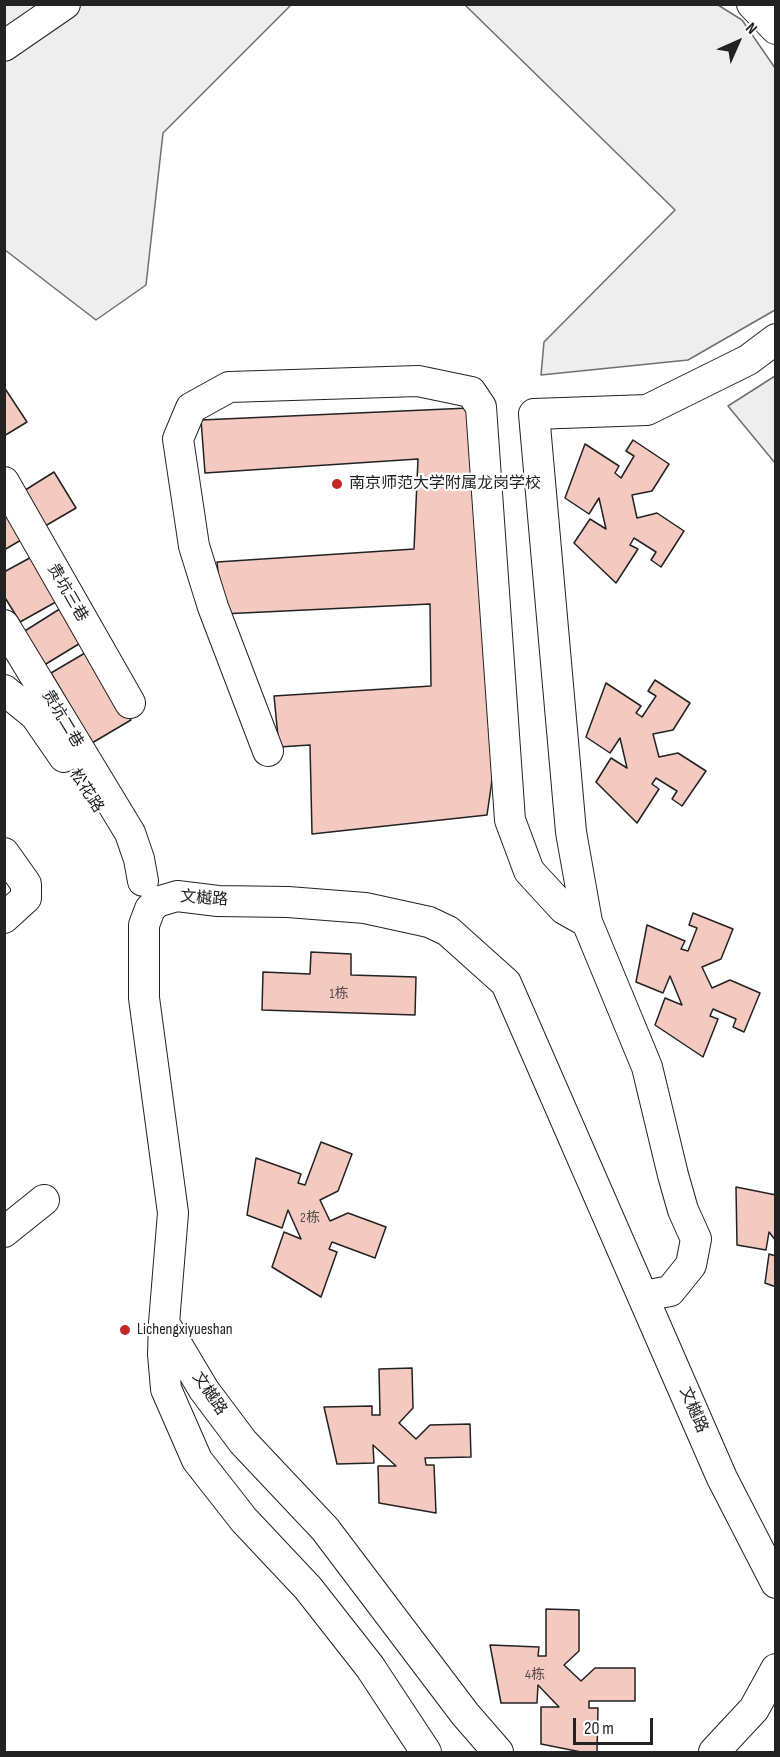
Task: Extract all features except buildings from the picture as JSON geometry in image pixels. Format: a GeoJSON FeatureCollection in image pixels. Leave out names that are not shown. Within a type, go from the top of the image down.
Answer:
{"type":"FeatureCollection","features":[{"type":"Feature","properties":{"kind":"street"},"geometry":{"type":"LineString","coordinates":[[4,46],[65,4]]}},
{"type":"Feature","properties":{"kind":"street"},"geometry":{"type":"LineString","coordinates":[[752,4],[776,29]]}},
{"type":"Feature","properties":{"kind":"street"},"geometry":{"type":"LineString","coordinates":[[644,1296],[670,1291],[691,1265],[696,1239],[683,1210],[673,1175],[647,1067],[587,922],[571,832],[534,414],[646,411],[748,360],[776,339]]}},
{"type":"Feature","properties":{"kind":"street"},"geometry":{"type":"LineString","coordinates":[[268,751],[213,608],[194,546],[177,439],[191,408],[230,387],[418,381],[471,392],[480,407],[510,820],[530,871],[564,909],[587,922]]}},
{"type":"Feature","properties":{"kind":"street","name":"贵坑三巷"},"geometry":{"type":"LineString","coordinates":[[4,482],[130,703]]}},
{"type":"Feature","properties":{"kind":"street","name":"贵坑二巷"},"geometry":{"type":"LineString","coordinates":[[4,625],[130,833],[150,892]]}},
{"type":"Feature","properties":{"kind":"street","name":"松花路"},"geometry":{"type":"LineString","coordinates":[[4,690],[35,715],[150,892]]}},
{"type":"Feature","properties":{"kind":"street"},"geometry":{"type":"LineString","coordinates":[[4,852],[26,884],[26,898],[4,918]]}},
{"type":"Feature","properties":{"kind":"street","name":"文樾路"},"geometry":{"type":"LineString","coordinates":[[498,1752],[465,1714],[325,1529],[243,1442],[204,1390],[164,1323],[173,1214],[144,998],[144,925],[150,909],[150,892],[218,901],[288,902],[364,908],[429,922],[448,931],[506,983],[722,1478],[776,1583]]}},
{"type":"Feature","properties":{"kind":"street"},"geometry":{"type":"LineString","coordinates":[[4,1232],[44,1200]]}},
{"type":"Feature","properties":{"kind":"street"},"geometry":{"type":"LineString","coordinates":[[164,1323],[163,1354],[166,1389],[197,1460],[244,1520],[308,1588],[370,1667],[426,1752]]}},
{"type":"Feature","properties":{"kind":"street"},"geometry":{"type":"LineString","coordinates":[[714,1752],[754,1709],[776,1669]]}},
{"type":"Feature","properties":{"kind":"shaded area"},"geometry":{"type":"Polygon","coordinates":[[[4,5],[291,5],[163,133],[146,285],[96,320],[5,250],[4,5]]]}},
{"type":"Feature","properties":{"kind":"shaded area"},"geometry":{"type":"Polygon","coordinates":[[[465,5],[718,5],[742,20],[775,68],[775,310],[688,360],[541,375],[544,342],[675,210],[465,5]]]}},
{"type":"Feature","properties":{"kind":"shaded area"},"geometry":{"type":"Polygon","coordinates":[[[775,376],[775,463],[728,406],[775,376]]]}},
{"type":"Feature","properties":{"kind":"place","name":"南京师范大学附属龙岗学校"},"geometry":{"type":"Point","coordinates":[337,484]}},
{"type":"Feature","properties":{"kind":"place","name":"Lichengxiyueshan"},"geometry":{"type":"Point","coordinates":[125,1330]}}]}
